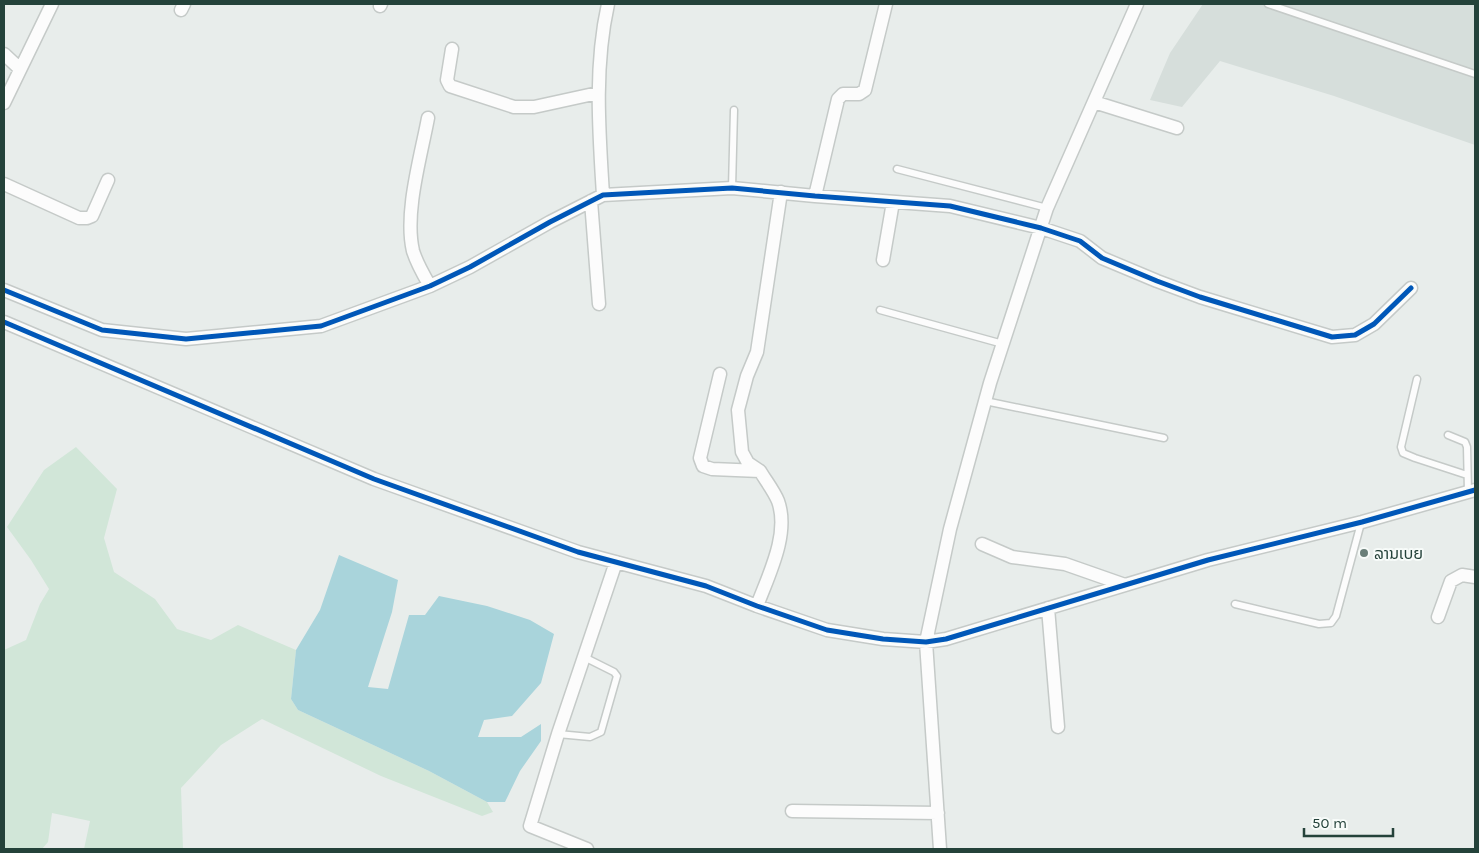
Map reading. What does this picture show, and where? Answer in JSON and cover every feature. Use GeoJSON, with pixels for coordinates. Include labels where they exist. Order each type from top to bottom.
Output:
{"type":"FeatureCollection","features":[{"type":"Feature","properties":{"kind":"street"},"geometry":{"type":"LineString","coordinates":[[4,104],[52,4]]}},
{"type":"Feature","properties":{"kind":"street"},"geometry":{"type":"LineString","coordinates":[[603,195],[598,94],[602,32],[608,4]]}},
{"type":"Feature","properties":{"kind":"street"},"geometry":{"type":"LineString","coordinates":[[815,196],[838,99],[843,94],[859,94],[865,90],[886,4]]}},
{"type":"Feature","properties":{"kind":"street"},"geometry":{"type":"LineString","coordinates":[[940,849],[926,642],[950,529],[985,401],[1047,208],[1137,4]]}},
{"type":"Feature","properties":{"kind":"street"},"geometry":{"type":"LineString","coordinates":[[452,49],[447,80],[450,86],[514,107],[534,106],[598,94]]}},
{"type":"Feature","properties":{"kind":"street"},"geometry":{"type":"LineString","coordinates":[[4,54],[20,69]]}},
{"type":"Feature","properties":{"kind":"street"},"geometry":{"type":"LineString","coordinates":[[1094,102],[1177,128]]}},
{"type":"Feature","properties":{"kind":"street"},"geometry":{"type":"LineString","coordinates":[[428,118],[410,219],[413,250],[418,267],[430,286]]}},
{"type":"Feature","properties":{"kind":"street"},"geometry":{"type":"LineString","coordinates":[[4,184],[79,218],[87,218],[92,216],[108,180]]}},
{"type":"Feature","properties":{"kind":"street"},"geometry":{"type":"LineString","coordinates":[[4,290],[102,330],[186,339],[321,326],[430,286],[470,267],[603,195],[732,188],[950,206],[1041,228],[1080,241],[1102,258],[1200,297],[1332,337],[1355,335],[1374,324],[1411,288]]}},
{"type":"Feature","properties":{"kind":"street"},"geometry":{"type":"LineString","coordinates":[[758,606],[779,545],[782,525],[778,502],[760,471],[748,463],[742,452],[738,410],[756,352],[782,192]]}},
{"type":"Feature","properties":{"kind":"street"},"geometry":{"type":"LineString","coordinates":[[591,201],[599,304]]}},
{"type":"Feature","properties":{"kind":"street"},"geometry":{"type":"LineString","coordinates":[[883,260],[893,202]]}},
{"type":"Feature","properties":{"kind":"street"},"geometry":{"type":"LineString","coordinates":[[4,322],[374,479],[578,552],[706,586],[827,630],[883,639],[926,642],[946,640],[1208,560],[1362,522],[1472,491]]}},
{"type":"Feature","properties":{"kind":"street"},"geometry":{"type":"LineString","coordinates":[[720,374],[700,458],[703,466],[712,469],[760,471]]}},
{"type":"Feature","properties":{"kind":"street"},"geometry":{"type":"LineString","coordinates":[[982,544],[1012,557],[1065,564],[1125,585]]}},
{"type":"Feature","properties":{"kind":"street"},"geometry":{"type":"LineString","coordinates":[[587,849],[530,826],[558,734],[616,562]]}},
{"type":"Feature","properties":{"kind":"street"},"geometry":{"type":"LineString","coordinates":[[1438,616],[1451,582],[1462,575],[1475,577]]}},
{"type":"Feature","properties":{"kind":"street"},"geometry":{"type":"LineString","coordinates":[[1048,608],[1058,727]]}},
{"type":"Feature","properties":{"kind":"street"},"geometry":{"type":"LineString","coordinates":[[792,811],[938,813]]}},
{"type":"Feature","properties":{"kind":"lane"},"geometry":{"type":"LineString","coordinates":[[1268,4],[1475,74]]}},
{"type":"Feature","properties":{"kind":"lane"},"geometry":{"type":"LineString","coordinates":[[732,188],[734,110]]}},
{"type":"Feature","properties":{"kind":"lane"},"geometry":{"type":"LineString","coordinates":[[897,169],[1047,208]]}},
{"type":"Feature","properties":{"kind":"lane"},"geometry":{"type":"LineString","coordinates":[[880,310],[1003,344]]}},
{"type":"Feature","properties":{"kind":"lane"},"geometry":{"type":"LineString","coordinates":[[1417,379],[1401,446],[1403,453],[1467,475]]}},
{"type":"Feature","properties":{"kind":"lane"},"geometry":{"type":"LineString","coordinates":[[985,401],[1164,438]]}},
{"type":"Feature","properties":{"kind":"lane"},"geometry":{"type":"LineString","coordinates":[[1448,435],[1465,442],[1467,447],[1467,475],[1472,491]]}},
{"type":"Feature","properties":{"kind":"lane"},"geometry":{"type":"LineString","coordinates":[[1235,604],[1319,624],[1332,623],[1336,616],[1362,522]]}},
{"type":"Feature","properties":{"kind":"lane"},"geometry":{"type":"LineString","coordinates":[[558,734],[590,737],[601,732],[617,676],[614,672],[584,657]]}},
{"type":"Feature","properties":{"kind":"shaded area"},"geometry":{"type":"Polygon","coordinates":[[[1203,4],[1475,4],[1475,145],[1334,96],[1220,61],[1182,107],[1150,100],[1170,53],[1203,4]]]}},
{"type":"Feature","properties":{"kind":"green space"},"geometry":{"type":"Polygon","coordinates":[[[76,447],[117,489],[104,538],[114,572],[155,599],[177,629],[211,640],[238,625],[296,650],[291,699],[298,710],[429,771],[487,802],[493,812],[482,816],[381,776],[262,719],[221,745],[181,788],[183,849],[84,849],[90,821],[52,813],[48,842],[42,849],[4,849],[4,650],[26,640],[40,604],[49,589],[7,527],[44,470],[76,447]]]}},
{"type":"Feature","properties":{"kind":"water"},"geometry":{"type":"Polygon","coordinates":[[[339,555],[398,580],[392,612],[368,687],[388,689],[409,615],[425,615],[439,596],[487,606],[530,620],[554,634],[541,683],[512,716],[484,720],[478,737],[521,737],[541,724],[541,741],[520,771],[505,802],[487,802],[429,771],[298,710],[291,699],[296,650],[320,610],[339,555]]]}},
{"type":"Feature","properties":{"kind":"cycle path"},"geometry":{"type":"LineString","coordinates":[[4,290],[102,330],[186,339],[321,326],[430,286],[470,267],[603,195],[732,188],[950,206],[1041,228],[1080,241],[1102,258],[1157,281],[1200,297],[1332,337],[1355,335],[1374,324],[1411,288]]}},
{"type":"Feature","properties":{"kind":"cycle path"},"geometry":{"type":"LineString","coordinates":[[4,322],[374,479],[578,552],[706,586],[827,630],[883,639],[926,642],[946,639],[1208,560],[1362,522],[1475,490]]}},
{"type":"Feature","properties":{"kind":"place","name":"ລານເບຍ"},"geometry":{"type":"Point","coordinates":[1364,553]}}]}
